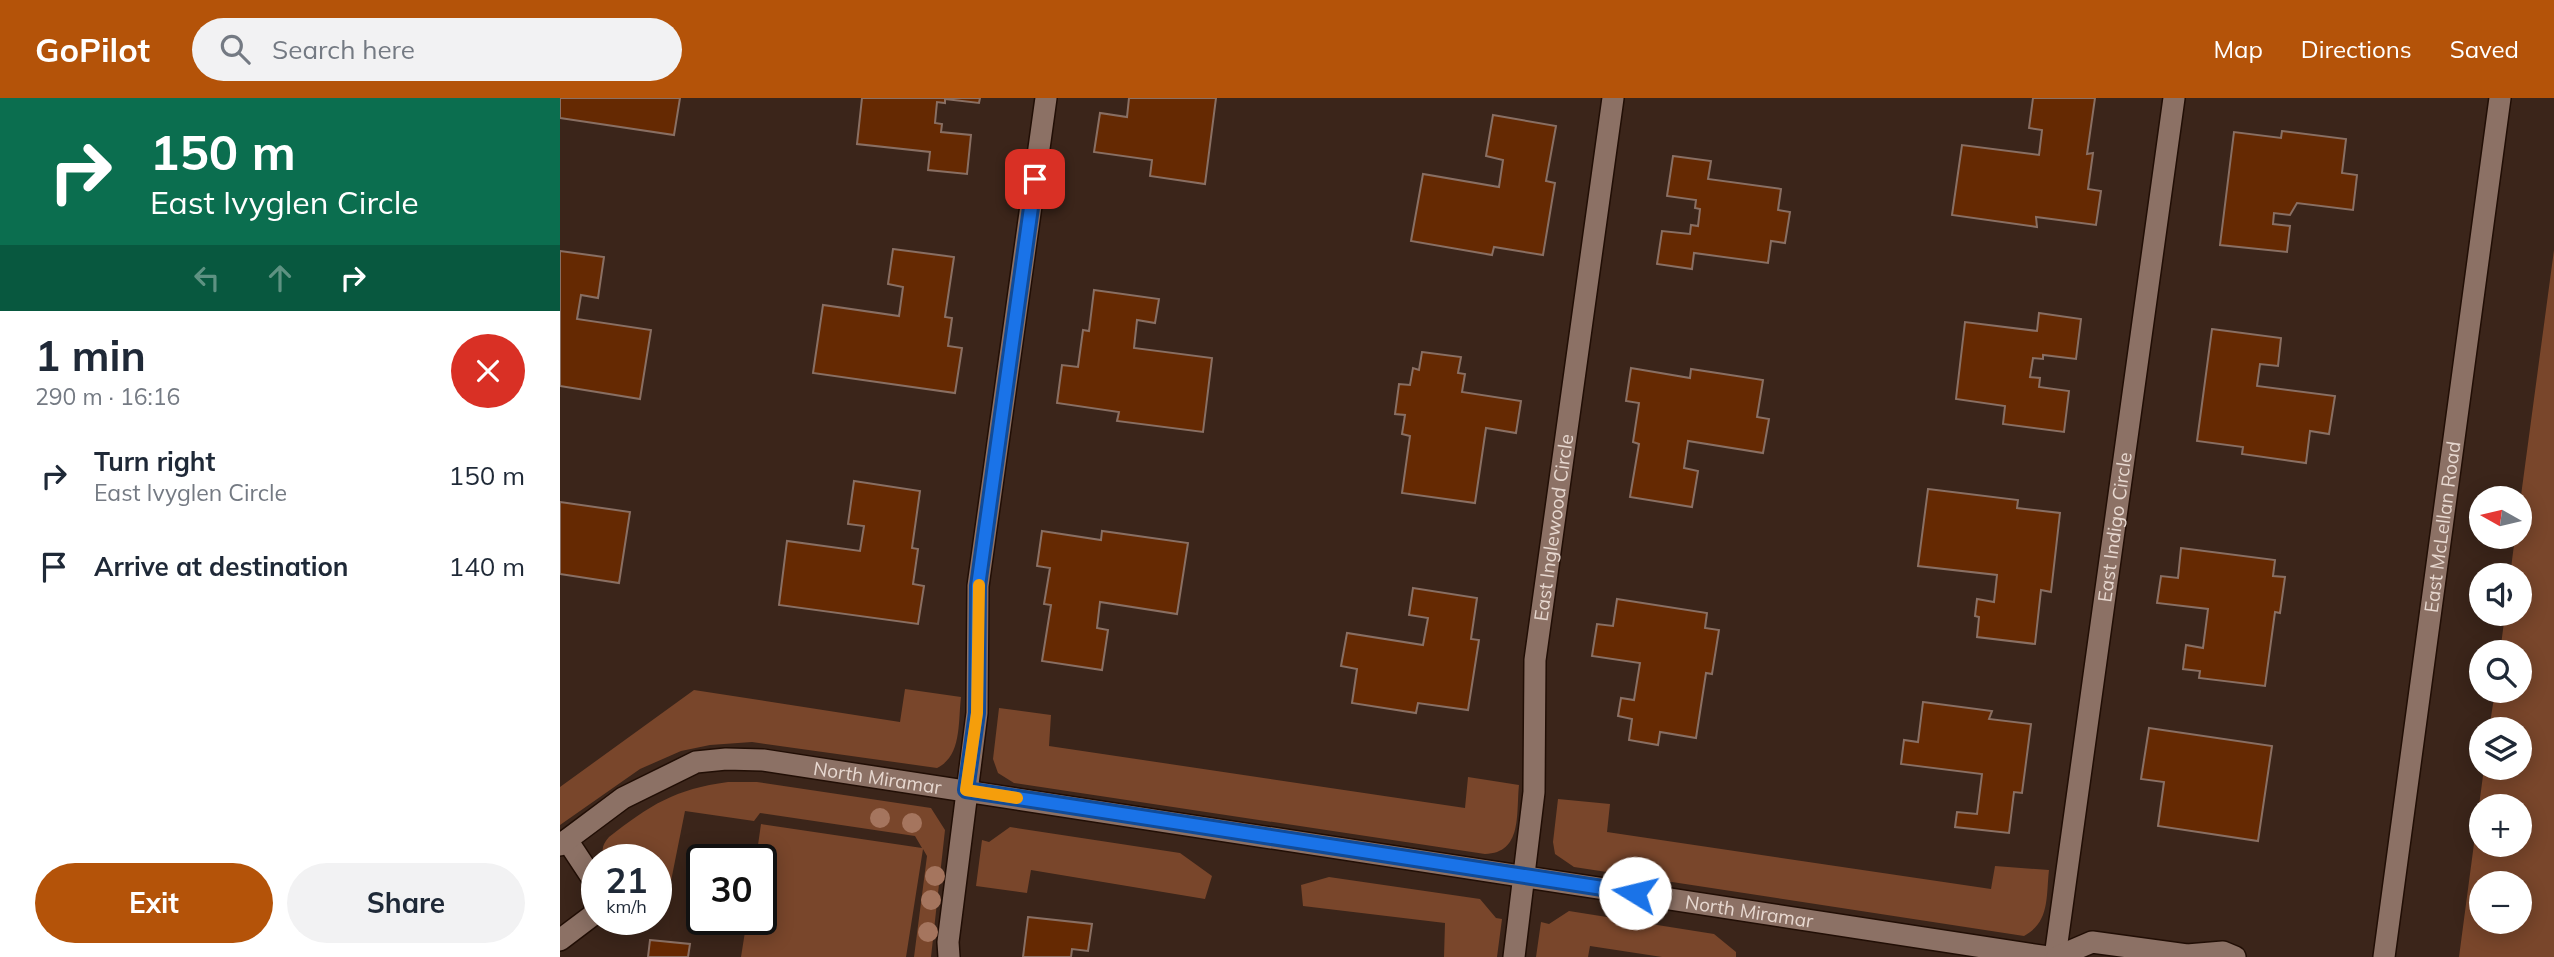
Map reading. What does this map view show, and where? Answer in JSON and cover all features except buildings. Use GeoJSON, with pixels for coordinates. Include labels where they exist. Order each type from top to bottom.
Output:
{"type":"FeatureCollection","features":[{"type":"Feature","properties":{"kind":"street"},"geometry":{"type":"LineString","coordinates":[[949,957],[948,942],[977,713],[978,586],[1046,98]]}},
{"type":"Feature","properties":{"kind":"street","name":"East Inglewood Circle"},"geometry":{"type":"LineString","coordinates":[[1514,957],[1534,792],[1535,660],[1613,98]]}},
{"type":"Feature","properties":{"kind":"street","name":"East Indigo Circle"},"geometry":{"type":"LineString","coordinates":[[2056,957],[2174,98]]}},
{"type":"Feature","properties":{"kind":"street","name":"East McLellan Road"},"geometry":{"type":"LineString","coordinates":[[2384,957],[2500,98]]}},
{"type":"Feature","properties":{"kind":"street","name":"North Miramar"},"geometry":{"type":"LineString","coordinates":[[563,842],[623,798],[696,762],[726,759],[763,760],[2048,957]]}},
{"type":"Feature","properties":{"kind":"street"},"geometry":{"type":"LineString","coordinates":[[563,842],[581,867]]}},
{"type":"Feature","properties":{"kind":"street"},"geometry":{"type":"LineString","coordinates":[[560,940],[581,924]]}},
{"type":"Feature","properties":{"kind":"street"},"geometry":{"type":"LineString","coordinates":[[2056,957],[2092,942],[2187,956],[2223,952],[2235,957]]}},
{"type":"Feature","properties":{"kind":"shaded area"},"geometry":{"type":"Polygon","coordinates":[[[2554,250],[2554,957],[2459,957],[2469,881],[2469,934],[2532,934],[2532,871],[2470,871],[2472,857],[2532,857],[2532,794],[2481,794],[2482,780],[2532,780],[2532,717],[2491,717],[2493,703],[2532,703],[2532,640],[2502,640],[2503,626],[2532,626],[2532,563],[2512,563],[2513,550],[2532,550],[2532,486],[2522,486],[2554,250]]]}},
{"type":"Feature","properties":{"kind":"shaded area"},"geometry":{"type":"Polygon","coordinates":[[[905,689],[961,697],[955,747],[945,763],[937,768],[752,742],[710,745],[681,751],[640,769],[560,825],[560,787],[694,690],[900,722],[905,689]]]}},
{"type":"Feature","properties":{"kind":"shaded area"},"geometry":{"type":"Polygon","coordinates":[[[999,708],[1051,715],[1049,746],[1465,808],[1468,777],[1519,785],[1515,830],[1506,847],[1485,854],[1014,783],[998,773],[993,759],[999,708]]]}},
{"type":"Feature","properties":{"kind":"shaded area"},"geometry":{"type":"Polygon","coordinates":[[[757,782],[931,808],[945,830],[931,957],[914,957],[927,856],[923,849],[906,957],[741,957],[744,935],[777,935],[777,844],[758,844],[761,824],[922,848],[915,836],[760,813],[754,821],[685,811],[672,876],[672,844],[605,844],[609,837],[651,807],[678,794],[709,785],[757,782]]]}},
{"type":"Feature","properties":{"kind":"shaded area"},"geometry":{"type":"Polygon","coordinates":[[[1558,799],[1610,804],[1607,832],[1991,889],[1995,866],[2049,870],[2047,899],[2043,916],[2024,936],[1574,867],[1555,854],[1553,842],[1558,799]]]}},
{"type":"Feature","properties":{"kind":"shaded area"},"geometry":{"type":"Polygon","coordinates":[[[1010,827],[1180,853],[1212,876],[1205,899],[1031,870],[1027,893],[976,886],[982,840],[989,842],[1010,827]]]}},
{"type":"Feature","properties":{"kind":"shaded area"},"geometry":{"type":"Polygon","coordinates":[[[1329,877],[1480,899],[1496,918],[1502,919],[1497,957],[1444,957],[1445,923],[1303,906],[1301,885],[1329,877]]]}},
{"type":"Feature","properties":{"kind":"shaded area"},"geometry":{"type":"Polygon","coordinates":[[[1569,911],[1714,934],[1736,952],[1736,957],[1662,957],[1590,946],[1588,957],[1536,957],[1541,922],[1549,924],[1569,911]]]}},
{"type":"Feature","properties":{"kind":"slow traffic"},"geometry":{"type":"LineString","coordinates":[[979,585],[977,713],[966,790],[1017,798]]}},
{"type":"Feature","properties":{"kind":"route"},"geometry":{"type":"LineString","coordinates":[[1035,179],[978,586],[977,713],[966,790],[1635,893]]}}]}
